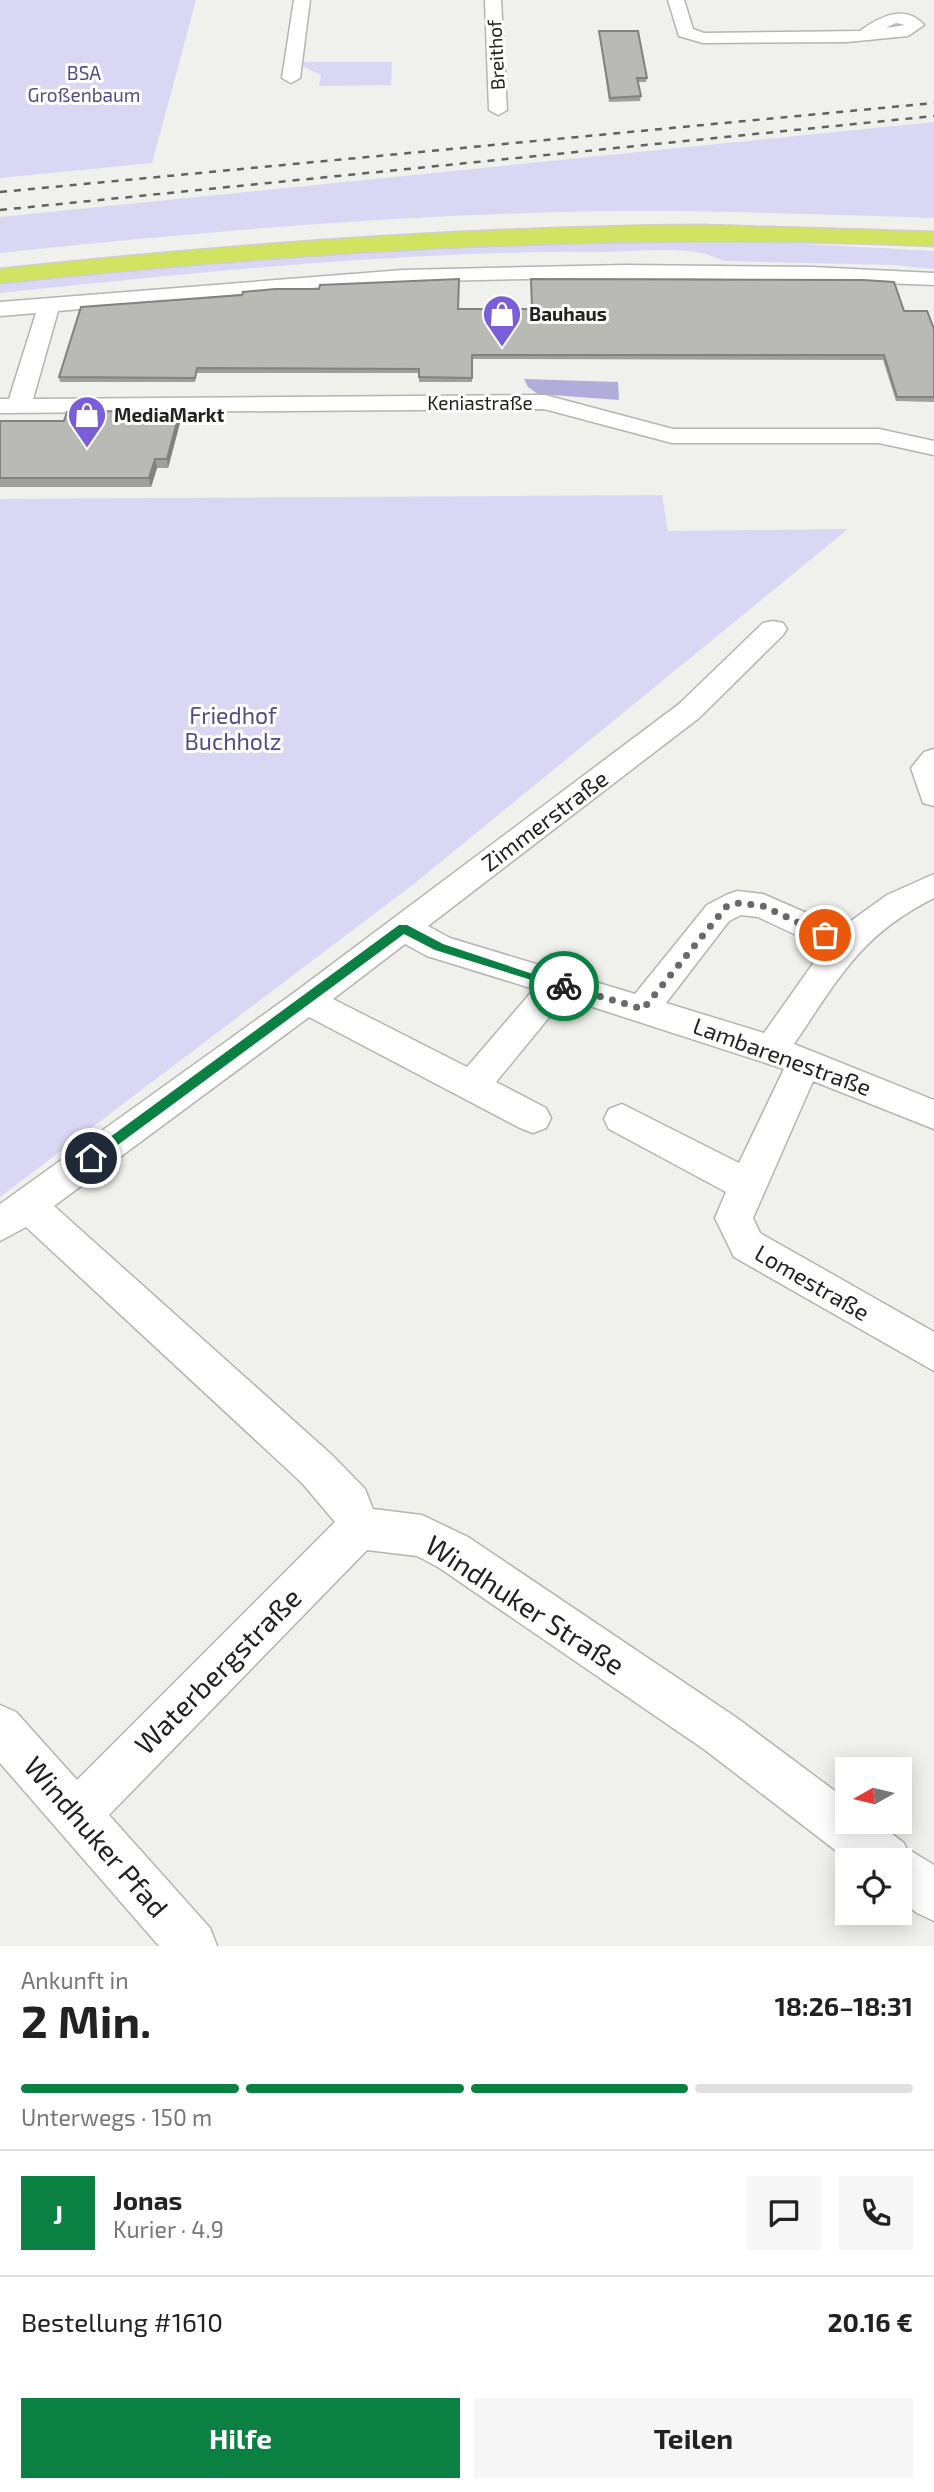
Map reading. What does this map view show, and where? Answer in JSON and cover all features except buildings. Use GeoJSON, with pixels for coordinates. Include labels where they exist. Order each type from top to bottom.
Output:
{"type":"FeatureCollection","features":[{"type":"Feature","properties":{"kind":"highway"},"geometry":{"type":"LineString","coordinates":[[0,261],[291,232],[429,225],[670,219],[934,225]]}},
{"type":"Feature","properties":{"kind":"highway"},"geometry":{"type":"LineString","coordinates":[[0,276],[296,246],[433,238],[673,233],[934,239]]}},
{"type":"Feature","properties":{"kind":"highway"},"geometry":{"type":"LineString","coordinates":[[850,235],[934,244]]}},
{"type":"Feature","properties":{"kind":"street"},"geometry":{"type":"LineString","coordinates":[[291,78],[302,0]]}},
{"type":"Feature","properties":{"kind":"street","name":"Breithof"},"geometry":{"type":"LineString","coordinates":[[493,0],[498,110]]}},
{"type":"Feature","properties":{"kind":"street"},"geometry":{"type":"LineString","coordinates":[[676,0],[682,28],[694,36],[864,35]]}},
{"type":"Feature","properties":{"kind":"street"},"geometry":{"type":"LineString","coordinates":[[0,309],[403,276],[624,271],[826,273],[934,279]]}},
{"type":"Feature","properties":{"kind":"street","name":"Keniastraße"},"geometry":{"type":"LineString","coordinates":[[50,305],[10,406],[545,402],[672,436],[879,436],[934,448]]}},
{"type":"Feature","properties":{"kind":"street","name":"Zimmerstraße"},"geometry":{"type":"LineString","coordinates":[[13,1215],[307,1001],[689,711],[774,629]]}},
{"type":"Feature","properties":{"kind":"street"},"geometry":{"type":"LineString","coordinates":[[934,758],[926,768],[934,796]]}},
{"type":"Feature","properties":{"kind":"street","name":"Lomestraße"},"geometry":{"type":"LineString","coordinates":[[934,885],[877,916],[845,944],[789,1055],[734,1218],[747,1245],[934,1353]]}},
{"type":"Feature","properties":{"kind":"street"},"geometry":{"type":"LineString","coordinates":[[643,1009],[718,914],[737,903],[763,906],[845,944]]}},
{"type":"Feature","properties":{"kind":"street","name":"Lambarenestraße"},"geometry":{"type":"LineString","coordinates":[[403,928],[439,947],[789,1055],[929,1105]]}},
{"type":"Feature","properties":{"kind":"street"},"geometry":{"type":"LineString","coordinates":[[472,1086],[558,984]]}},
{"type":"Feature","properties":{"kind":"street"},"geometry":{"type":"LineString","coordinates":[[307,1001],[533,1118]]}},
{"type":"Feature","properties":{"kind":"street"},"geometry":{"type":"LineString","coordinates":[[622,1119],[747,1185]]}},
{"type":"Feature","properties":{"kind":"street"},"geometry":{"type":"LineString","coordinates":[[13,1215],[317,1469],[350,1504],[359,1528]]}},
{"type":"Feature","properties":{"kind":"street","name":"Waterbergstraße"},"geometry":{"type":"LineString","coordinates":[[76,1814],[359,1528]]}},
{"type":"Feature","properties":{"kind":"street","name":"Windhuker Straße"},"geometry":{"type":"LineString","coordinates":[[359,1528],[422,1536],[453,1552],[721,1734],[871,1848]]}},
{"type":"Feature","properties":{"kind":"street","name":"Windhuker Pfad"},"geometry":{"type":"LineString","coordinates":[[0,1728],[192,1946]]}},
{"type":"Feature","properties":{"kind":"street"},"geometry":{"type":"LineString","coordinates":[[912,1879],[934,1896]]}},
{"type":"Feature","properties":{"kind":"green space","name":"BSA Großenbaum"},"geometry":{"type":"Polygon","coordinates":[[[0,0],[196,0],[152,163],[0,178],[0,0]]]}},
{"type":"Feature","properties":{"kind":"green space"},"geometry":{"type":"Polygon","coordinates":[[[303,62],[392,62],[391,85],[319,86],[321,75],[302,66],[303,62]]]}},
{"type":"Feature","properties":{"kind":"green space"},"geometry":{"type":"Polygon","coordinates":[[[934,122],[934,218],[653,211],[489,214],[279,227],[0,253],[0,217],[934,122]]]}},
{"type":"Feature","properties":{"kind":"green space"},"geometry":{"type":"Polygon","coordinates":[[[568,242],[788,243],[934,251],[934,269],[893,265],[723,261],[697,252],[667,250],[532,252],[304,264],[0,293],[0,283],[297,254],[568,242]]]}},
{"type":"Feature","properties":{"kind":"green space","name":"Friedhof Buchholz"},"geometry":{"type":"Polygon","coordinates":[[[662,495],[668,531],[848,529],[415,883],[0,1197],[0,499],[662,495]]]}},
{"type":"Feature","properties":{"kind":"shaded area"},"geometry":{"type":"Polygon","coordinates":[[[524,379],[618,382],[619,400],[538,394],[528,387],[524,379]]]}},
{"type":"Feature","properties":{"kind":"railway"},"geometry":{"type":"LineString","coordinates":[[0,192],[934,103]]}},
{"type":"Feature","properties":{"kind":"railway"},"geometry":{"type":"LineString","coordinates":[[0,210],[934,116]]}},
{"type":"Feature","properties":{"kind":"way so far"},"geometry":{"type":"LineString","coordinates":[[564,986],[643,1009],[718,914],[737,903],[763,906],[825,935]]}},
{"type":"Feature","properties":{"kind":"place","name":"Bauhaus"},"geometry":{"type":"Point","coordinates":[502,348]}},
{"type":"Feature","properties":{"kind":"place","name":"MediaMarkt"},"geometry":{"type":"Point","coordinates":[87,449]}},
{"type":"Feature","properties":{"kind":"route"},"geometry":{"type":"LineString","coordinates":[[91,1158],[403,928],[439,947],[564,986]]}}]}
